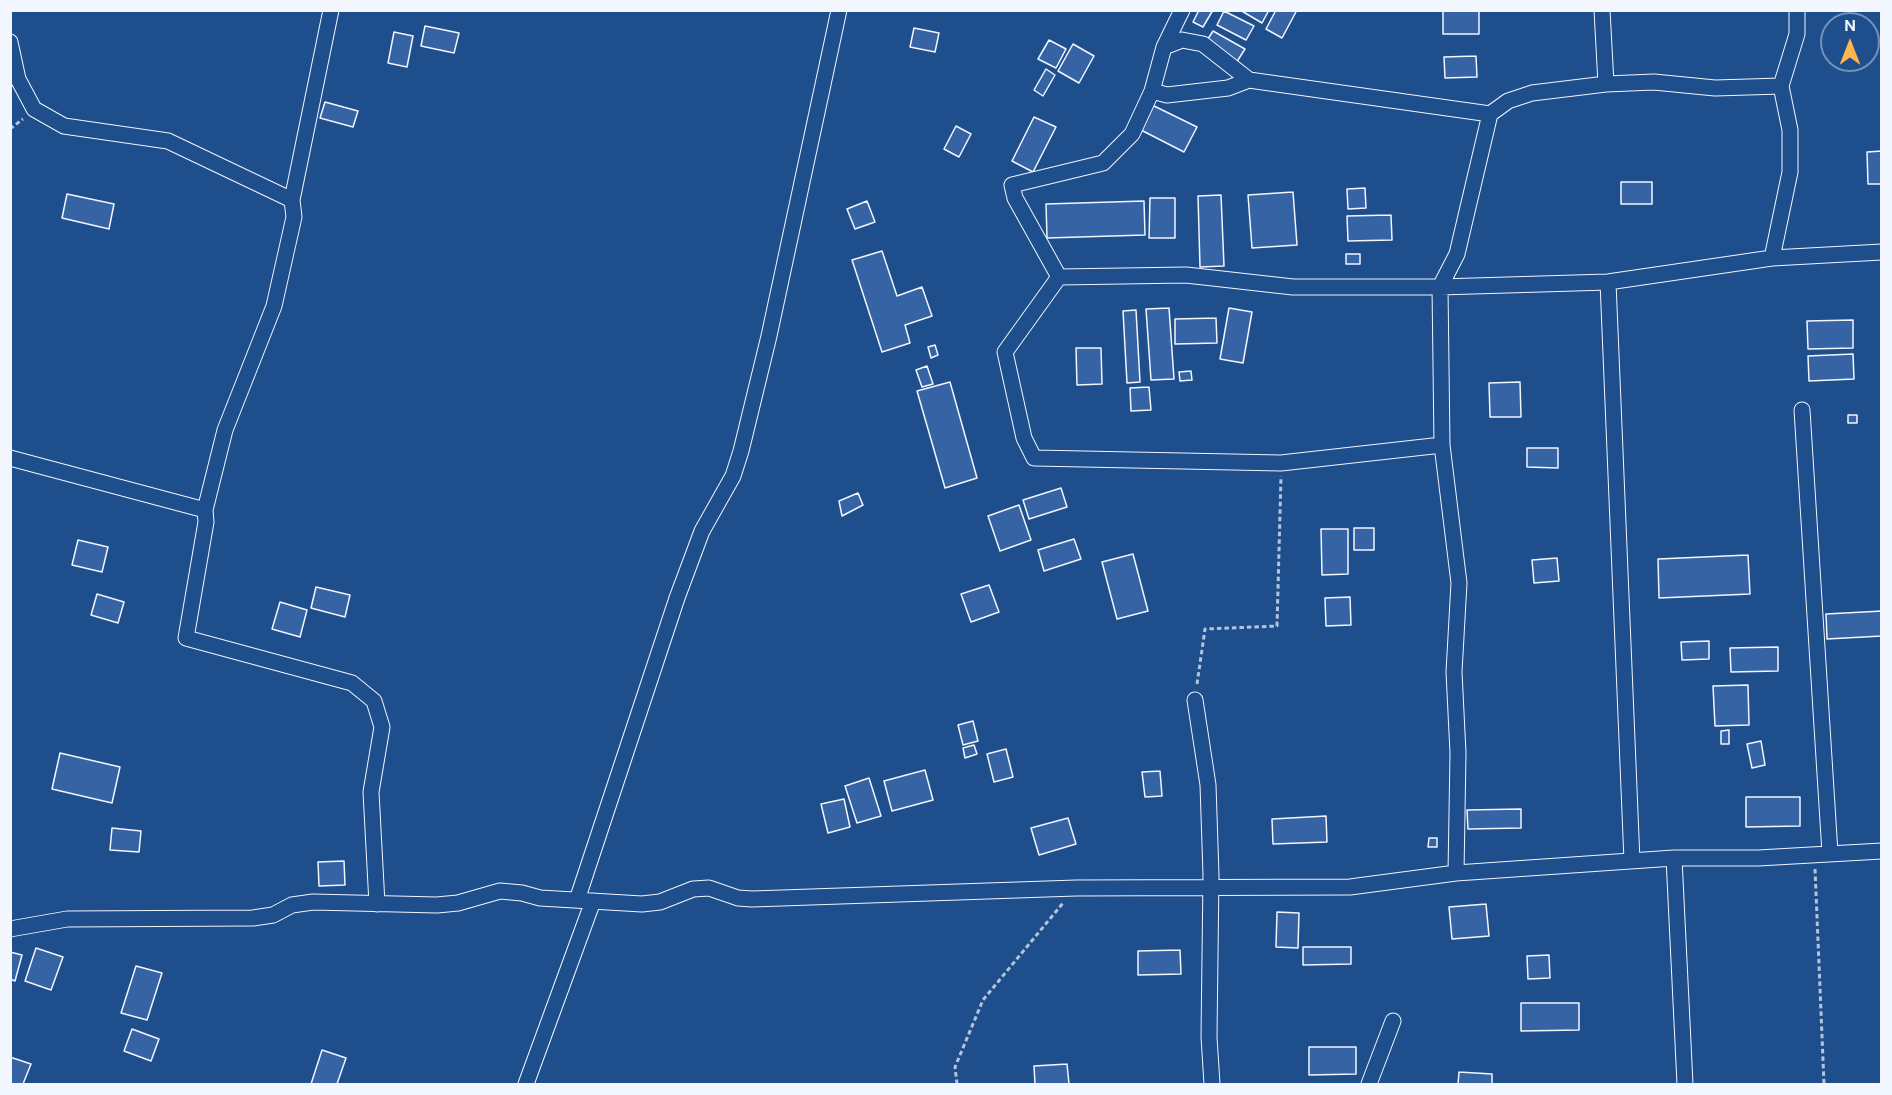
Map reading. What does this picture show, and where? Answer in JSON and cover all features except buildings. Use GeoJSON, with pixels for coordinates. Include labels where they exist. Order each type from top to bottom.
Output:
{"type":"FeatureCollection","features":[{"type":"Feature","properties":{"kind":"street"},"geometry":{"type":"LineString","coordinates":[[331,10],[292,200],[294,217],[274,306],[225,430],[205,510],[206,522],[186,638],[352,683],[374,701],[381,727],[371,792],[377,904]]}},
{"type":"Feature","properties":{"kind":"street"},"geometry":{"type":"LineString","coordinates":[[577,900],[681,587],[702,531],[733,476],[741,451],[769,336],[839,10]]}},
{"type":"Feature","properties":{"kind":"street"},"geometry":{"type":"LineString","coordinates":[[1059,277],[1015,198],[1012,185],[1102,163],[1132,134],[1152,91],[1164,47],[1182,10]]}},
{"type":"Feature","properties":{"kind":"street"},"geometry":{"type":"LineString","coordinates":[[1602,10],[1606,84]]}},
{"type":"Feature","properties":{"kind":"street"},"geometry":{"type":"LineString","coordinates":[[1772,258],[1790,172],[1790,130],[1781,86],[1797,34],[1797,10]]}},
{"type":"Feature","properties":{"kind":"street"},"geometry":{"type":"LineString","coordinates":[[1164,47],[1182,40],[1203,44],[1249,80]]}},
{"type":"Feature","properties":{"kind":"street"},"geometry":{"type":"LineString","coordinates":[[10,42],[18,79],[34,110],[64,126],[168,141],[292,200]]}},
{"type":"Feature","properties":{"kind":"street"},"geometry":{"type":"LineString","coordinates":[[1152,91],[1167,95],[1228,88],[1249,80],[1491,114]]}},
{"type":"Feature","properties":{"kind":"street"},"geometry":{"type":"LineString","coordinates":[[1456,873],[1458,753],[1454,672],[1459,583],[1442,445],[1440,287],[1457,254],[1491,114],[1509,101],[1532,93],[1606,84],[1653,82],[1715,88],[1781,86]]}},
{"type":"Feature","properties":{"kind":"street"},"geometry":{"type":"LineString","coordinates":[[1059,277],[1186,275],[1293,287],[1440,287],[1608,282],[1772,258],[1881,252]]}},
{"type":"Feature","properties":{"kind":"street"},"geometry":{"type":"LineString","coordinates":[[1059,277],[1005,352],[1023,438],[1034,458],[1281,463],[1442,445]]}},
{"type":"Feature","properties":{"kind":"street"},"geometry":{"type":"LineString","coordinates":[[1608,282],[1632,861]]}},
{"type":"Feature","properties":{"kind":"street"},"geometry":{"type":"LineString","coordinates":[[1802,410],[1822,854]]}},
{"type":"Feature","properties":{"kind":"street"},"geometry":{"type":"LineString","coordinates":[[10,458],[205,510]]}},
{"type":"Feature","properties":{"kind":"street"},"geometry":{"type":"LineString","coordinates":[[1195,699],[1208,785],[1211,875],[1209,887],[1209,1036],[1212,1084]]}},
{"type":"Feature","properties":{"kind":"street"},"geometry":{"type":"LineString","coordinates":[[10,929],[68,919],[253,918],[273,915],[292,905],[313,902],[437,905],[458,903],[500,891],[522,893],[540,898],[642,904],[660,902],[693,889],[710,888],[738,898],[752,899],[1076,888],[1350,887],[1456,873],[1674,858],[1758,858],[1881,851]]}},
{"type":"Feature","properties":{"kind":"street"},"geometry":{"type":"LineString","coordinates":[[1674,858],[1685,1084]]}},
{"type":"Feature","properties":{"kind":"street"},"geometry":{"type":"LineString","coordinates":[[526,1084],[593,901]]}},
{"type":"Feature","properties":{"kind":"street"},"geometry":{"type":"LineString","coordinates":[[1369,1084],[1393,1021]]}},
{"type":"Feature","properties":{"kind":"path"},"geometry":{"type":"LineString","coordinates":[[1195,699],[1204,629],[1277,626],[1281,463]]}},
{"type":"Feature","properties":{"kind":"path"},"geometry":{"type":"LineString","coordinates":[[1822,854],[1824,1084]]}},
{"type":"Feature","properties":{"kind":"path"},"geometry":{"type":"LineString","coordinates":[[957,1084],[955,1067],[983,1000],[1076,888]]}}]}
